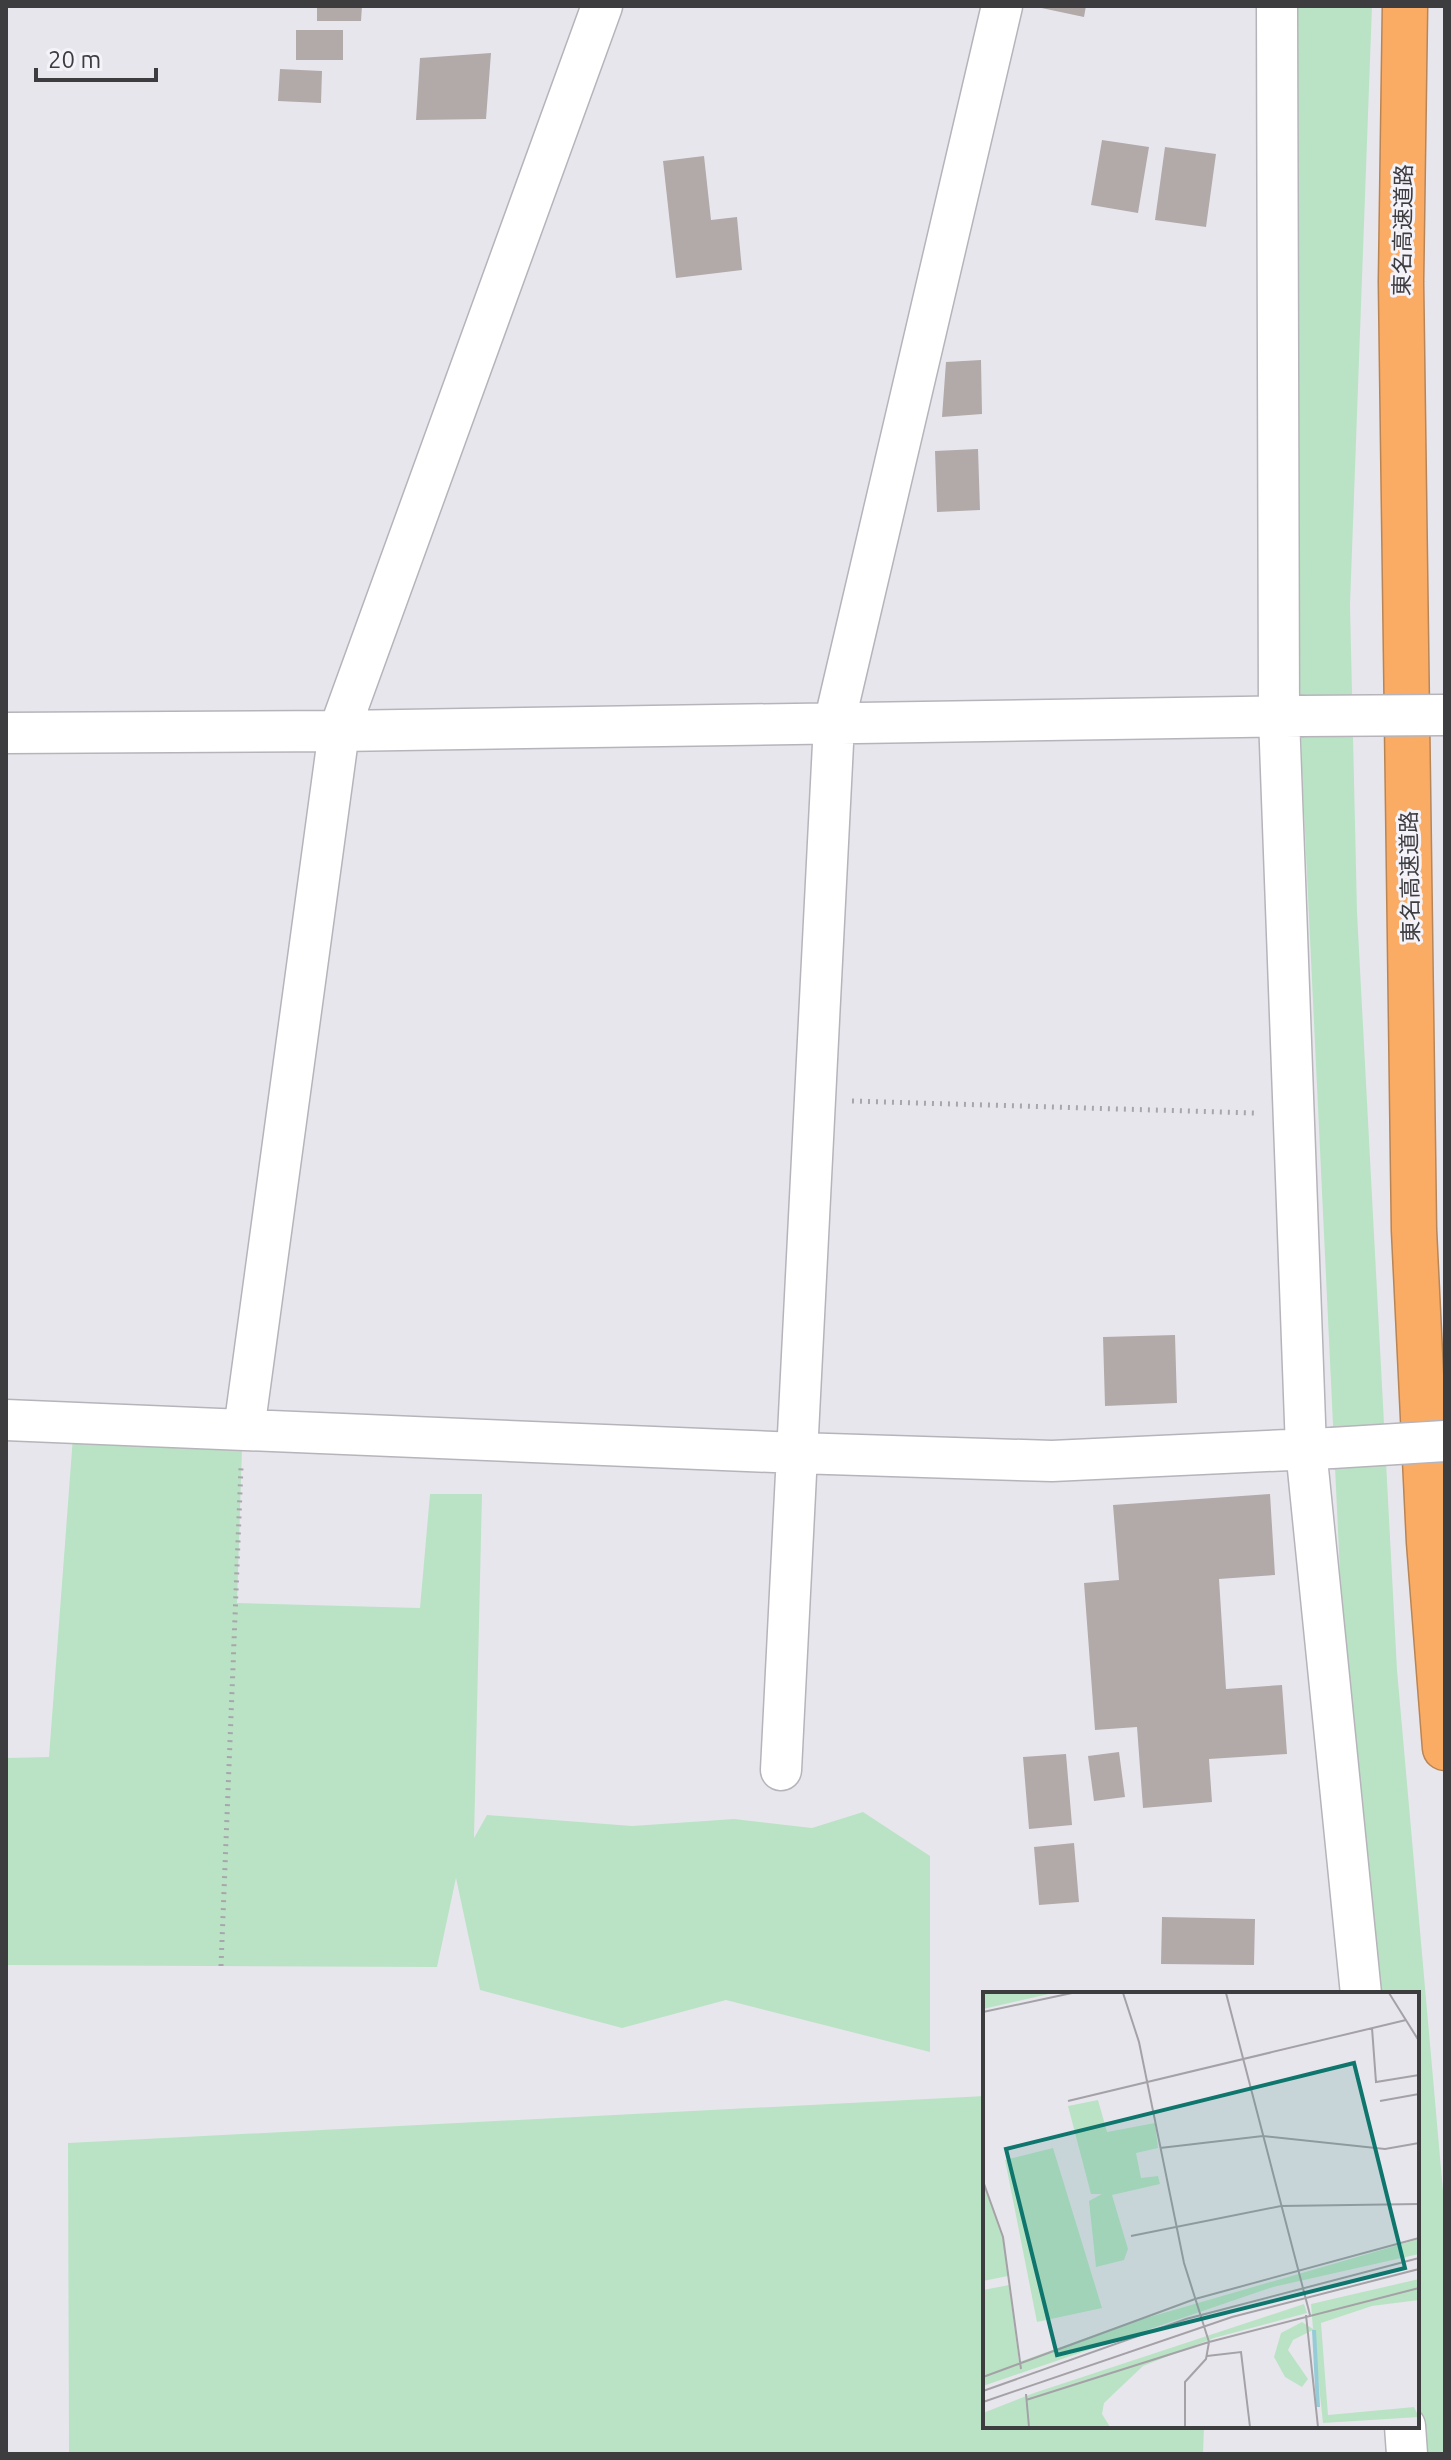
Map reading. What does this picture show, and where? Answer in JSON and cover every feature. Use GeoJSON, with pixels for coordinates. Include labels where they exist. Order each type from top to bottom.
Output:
{"type":"FeatureCollection","features":[{"type":"Feature","properties":{"kind":"highway","name":"東名高速道路"},"geometry":{"type":"LineString","coordinates":[[1405,6],[1401,282],[1414,1230],[1429,1542],[1445,1748]]}},
{"type":"Feature","properties":{"kind":"street"},"geometry":{"type":"LineString","coordinates":[[244,1430],[339,731],[602,6]]}},
{"type":"Feature","properties":{"kind":"street"},"geometry":{"type":"LineString","coordinates":[[781,1770],[834,724],[1002,6]]}},
{"type":"Feature","properties":{"kind":"street"},"geometry":{"type":"LineString","coordinates":[[1277,6],[1290,717],[1293,1114],[1361,1992]]}},
{"type":"Feature","properties":{"kind":"street"},"geometry":{"type":"LineString","coordinates":[[6,733],[1445,715]]}},
{"type":"Feature","properties":{"kind":"street"},"geometry":{"type":"LineString","coordinates":[[6,1420],[1052,1461],[1445,1441]]}},
{"type":"Feature","properties":{"kind":"street"},"geometry":{"type":"LineString","coordinates":[[1405,2428],[1407,2454]]}},
{"type":"Feature","properties":{"kind":"path"},"geometry":{"type":"LineString","coordinates":[[815,1100],[1293,1114]]}},
{"type":"Feature","properties":{"kind":"path"},"geometry":{"type":"LineString","coordinates":[[221,1966],[244,1430]]}},
{"type":"Feature","properties":{"kind":"green space"},"geometry":{"type":"Polygon","coordinates":[[[1284,6],[1372,6],[1350,605],[1357,912],[1397,1670],[1445,2214],[1445,2454],[1408,2454],[1416,2428],[1419,2428],[1419,1992],[1361,1992],[1359,1975],[1302,769],[1284,6]]]}},
{"type":"Feature","properties":{"kind":"green space"},"geometry":{"type":"Polygon","coordinates":[[[74,1423],[242,1449],[237,1603],[420,1608],[430,1494],[482,1494],[474,1838],[487,1815],[632,1826],[734,1819],[812,1828],[863,1812],[930,1856],[930,2052],[726,2000],[622,2028],[480,1990],[456,1878],[437,1967],[6,1965],[6,1758],[49,1757],[74,1423]]]}},
{"type":"Feature","properties":{"kind":"green space"},"geometry":{"type":"Polygon","coordinates":[[[983,2096],[983,2428],[1204,2428],[1203,2454],[69,2454],[68,2143],[983,2096]]]}},
{"type":"Feature","properties":{"kind":"building"},"geometry":{"type":"Polygon","coordinates":[[[317,6],[362,6],[361,21],[317,21],[317,6]]]}},
{"type":"Feature","properties":{"kind":"building"},"geometry":{"type":"Polygon","coordinates":[[[1032,6],[1086,6],[1084,17],[1032,6]]]}},
{"type":"Feature","properties":{"kind":"building"},"geometry":{"type":"Polygon","coordinates":[[[296,30],[343,30],[343,60],[296,60],[296,30]]]}},
{"type":"Feature","properties":{"kind":"building"},"geometry":{"type":"Polygon","coordinates":[[[491,53],[486,119],[416,120],[420,58],[491,53]]]}},
{"type":"Feature","properties":{"kind":"building"},"geometry":{"type":"Polygon","coordinates":[[[280,69],[322,71],[321,103],[278,101],[280,69]]]}},
{"type":"Feature","properties":{"kind":"building"},"geometry":{"type":"Polygon","coordinates":[[[1102,140],[1149,147],[1138,213],[1091,205],[1102,140]]]}},
{"type":"Feature","properties":{"kind":"building"},"geometry":{"type":"Polygon","coordinates":[[[1165,147],[1216,154],[1206,227],[1155,220],[1165,147]]]}},
{"type":"Feature","properties":{"kind":"building"},"geometry":{"type":"Polygon","coordinates":[[[704,156],[711,220],[737,217],[742,270],[676,278],[663,161],[704,156]]]}},
{"type":"Feature","properties":{"kind":"building"},"geometry":{"type":"Polygon","coordinates":[[[981,360],[982,414],[942,417],[946,362],[981,360]]]}},
{"type":"Feature","properties":{"kind":"building"},"geometry":{"type":"Polygon","coordinates":[[[978,449],[980,510],[937,512],[935,451],[978,449]]]}},
{"type":"Feature","properties":{"kind":"building"},"geometry":{"type":"Polygon","coordinates":[[[1175,1335],[1177,1403],[1105,1406],[1103,1337],[1175,1335]]]}},
{"type":"Feature","properties":{"kind":"building"},"geometry":{"type":"Polygon","coordinates":[[[1270,1494],[1275,1575],[1219,1579],[1226,1689],[1282,1685],[1287,1754],[1209,1759],[1212,1802],[1143,1808],[1137,1727],[1095,1730],[1084,1583],[1119,1580],[1113,1505],[1270,1494]]]}},
{"type":"Feature","properties":{"kind":"building"},"geometry":{"type":"Polygon","coordinates":[[[1119,1752],[1125,1797],[1094,1801],[1088,1756],[1119,1752]]]}},
{"type":"Feature","properties":{"kind":"building"},"geometry":{"type":"Polygon","coordinates":[[[1066,1754],[1072,1825],[1029,1829],[1023,1757],[1066,1754]]]}},
{"type":"Feature","properties":{"kind":"building"},"geometry":{"type":"Polygon","coordinates":[[[1074,1843],[1079,1902],[1039,1905],[1034,1847],[1074,1843]]]}},
{"type":"Feature","properties":{"kind":"building"},"geometry":{"type":"Polygon","coordinates":[[[1162,1917],[1255,1919],[1254,1965],[1161,1964],[1162,1917]]]}}]}
